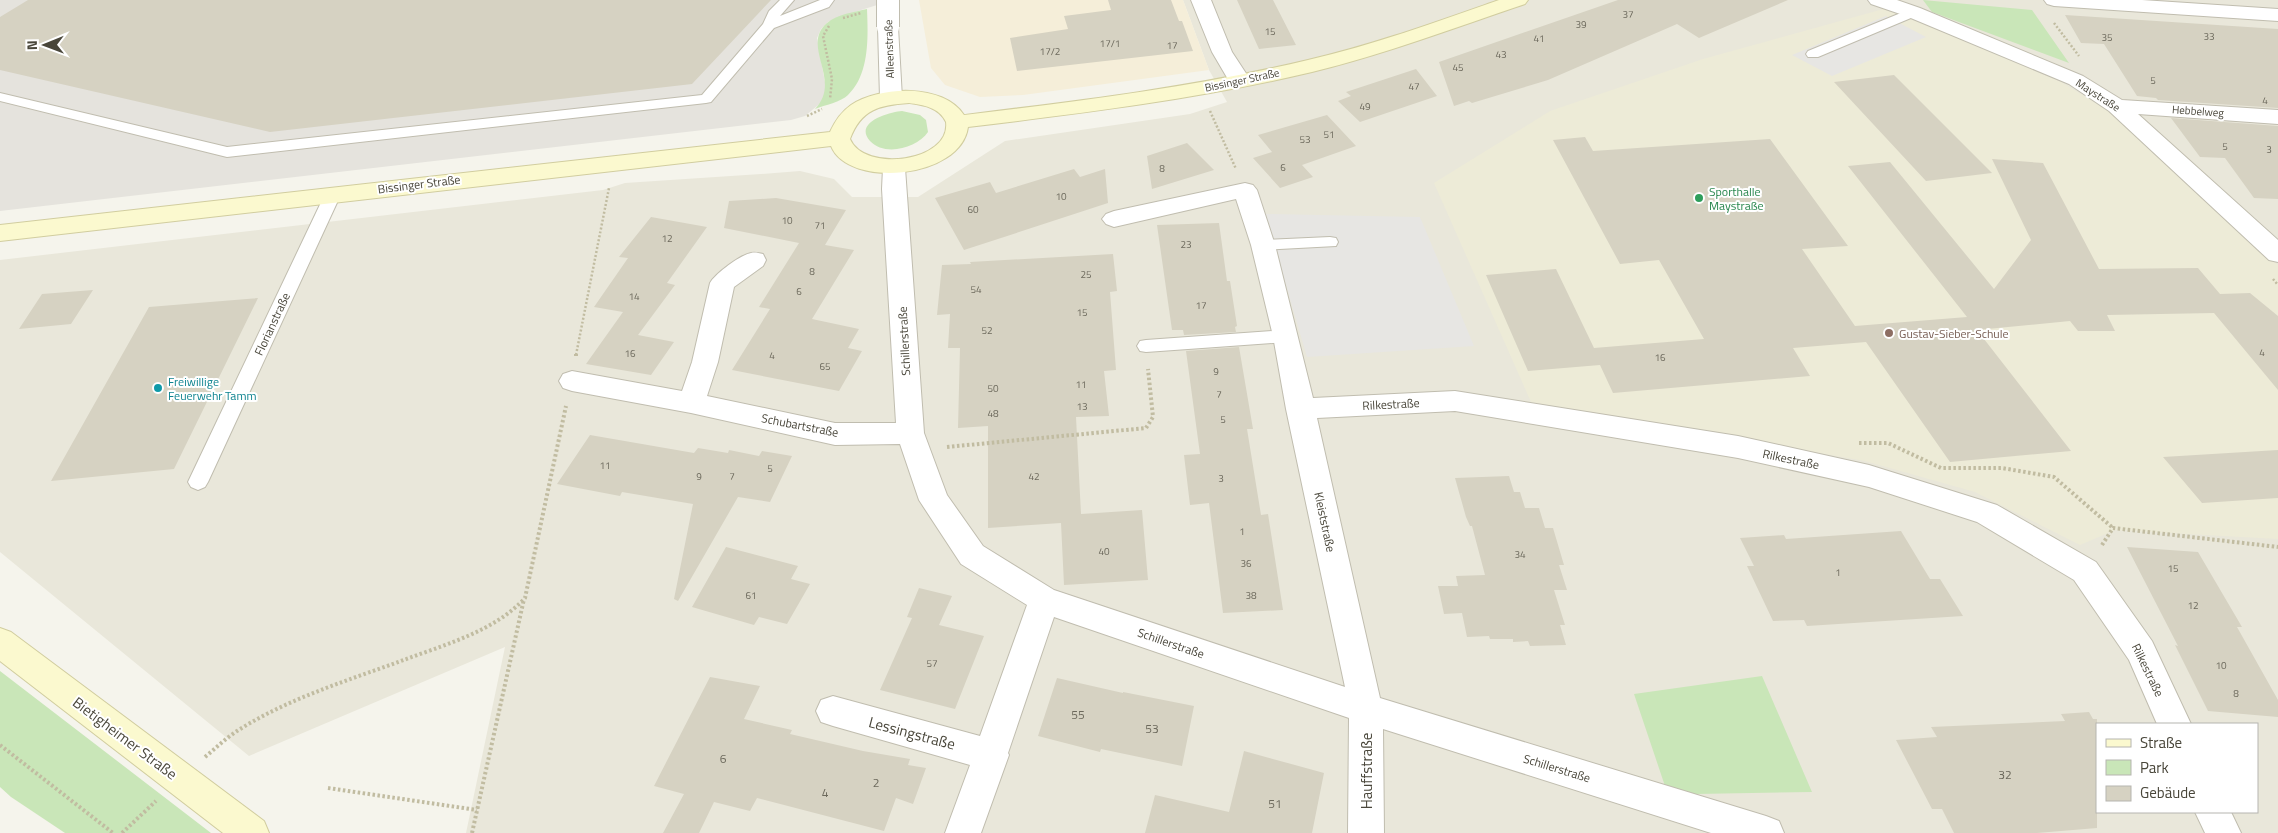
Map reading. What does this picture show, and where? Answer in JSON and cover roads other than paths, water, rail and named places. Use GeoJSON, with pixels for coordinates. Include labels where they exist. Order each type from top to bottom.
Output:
{"type":"FeatureCollection","features":[{"type":"Feature","properties":{"kind":"main road","name":"Bissinger Straße"},"geometry":{"type":"LineString","coordinates":[[957,122],[1082,108],[1240,81],[1359,53],[1518,0]]}},
{"type":"Feature","properties":{"kind":"main road"},"geometry":{"type":"LineString","coordinates":[[891,98],[926,99],[940,104],[951,112],[957,122],[957,135],[949,147],[935,157],[916,165],[894,168],[877,167],[862,163],[850,156],[842,148],[839,138],[841,128],[848,117],[859,108],[891,98]]}},
{"type":"Feature","properties":{"kind":"main road","name":"Bissinger Straße"},"geometry":{"type":"LineString","coordinates":[[0,233],[839,138]]}},
{"type":"Feature","properties":{"kind":"main road","name":"Bietigheimer Straße"},"geometry":{"type":"LineString","coordinates":[[0,642],[251,833]]}},
{"type":"Feature","properties":{"kind":"street","name":"Alleenstraße"},"geometry":{"type":"LineString","coordinates":[[888,0],[891,98]]}},
{"type":"Feature","properties":{"kind":"street"},"geometry":{"type":"LineString","coordinates":[[1201,0],[1222,52],[1240,81]]}},
{"type":"Feature","properties":{"kind":"street","name":"Maystraße"},"geometry":{"type":"LineString","coordinates":[[1878,0],[1913,12],[2076,80],[2117,106],[2278,254]]}},
{"type":"Feature","properties":{"kind":"street"},"geometry":{"type":"LineString","coordinates":[[2054,0],[2278,15]]}},
{"type":"Feature","properties":{"kind":"street","name":"Hebbelweg"},"geometry":{"type":"LineString","coordinates":[[2117,106],[2278,117]]}},
{"type":"Feature","properties":{"kind":"street","name":"Schillerstraße"},"geometry":{"type":"LineString","coordinates":[[894,168],[913,442],[934,500],[972,555],[1044,600],[1366,709],[1766,833]]}},
{"type":"Feature","properties":{"kind":"street","name":"Kleiststraße"},"geometry":{"type":"LineString","coordinates":[[1114,219],[1245,190],[1263,246],[1286,336],[1300,409],[1366,709]]}},
{"type":"Feature","properties":{"kind":"street"},"geometry":{"type":"LineString","coordinates":[[691,403],[705,362],[722,283],[754,260]]}},
{"type":"Feature","properties":{"kind":"street","name":"Schubartstraße"},"geometry":{"type":"LineString","coordinates":[[572,381],[691,403],[835,434],[913,442]]}},
{"type":"Feature","properties":{"kind":"street","name":"Rilkestraße"},"geometry":{"type":"LineString","coordinates":[[1300,409],[1455,401],[1738,447],[1869,476],[1987,513],[2085,571],[2141,651],[2174,723]]}},
{"type":"Feature","properties":{"kind":"street"},"geometry":{"type":"LineString","coordinates":[[963,833],[992,755],[1044,600]]}},
{"type":"Feature","properties":{"kind":"street","name":"Hauffstraße"},"geometry":{"type":"LineString","coordinates":[[1366,709],[1366,833]]}},
{"type":"Feature","properties":{"kind":"street","name":"Lessingstraße"},"geometry":{"type":"LineString","coordinates":[[833,711],[992,755]]}},
{"type":"Feature","properties":{"kind":"street"},"geometry":{"type":"LineString","coordinates":[[2213,813],[2223,833]]}},
{"type":"Feature","properties":{"kind":"lane"},"geometry":{"type":"LineString","coordinates":[[0,97],[227,152],[706,99],[769,25],[774,14],[788,0]]}},
{"type":"Feature","properties":{"kind":"lane"},"geometry":{"type":"LineString","coordinates":[[769,25],[824,4],[827,0]]}},
{"type":"Feature","properties":{"kind":"lane"},"geometry":{"type":"LineString","coordinates":[[1812,54],[1913,12]]}},
{"type":"Feature","properties":{"kind":"lane","name":"Florianstraße"},"geometry":{"type":"LineString","coordinates":[[198,482],[333,194]]}},
{"type":"Feature","properties":{"kind":"lane"},"geometry":{"type":"LineString","coordinates":[[1263,246],[1330,242]]}},
{"type":"Feature","properties":{"kind":"lane"},"geometry":{"type":"LineString","coordinates":[[1146,346],[1286,336]]}},
{"type":"Feature","properties":{"kind":"place","name":"Sporthalle Maystraße"},"geometry":{"type":"Point","coordinates":[1699,198]}},
{"type":"Feature","properties":{"kind":"place","name":"Gustav-Sieber-Schule"},"geometry":{"type":"Point","coordinates":[1889,333]}},
{"type":"Feature","properties":{"kind":"place","name":"Freiwillige Feuerwehr Tamm"},"geometry":{"type":"Point","coordinates":[158,388]}}]}
